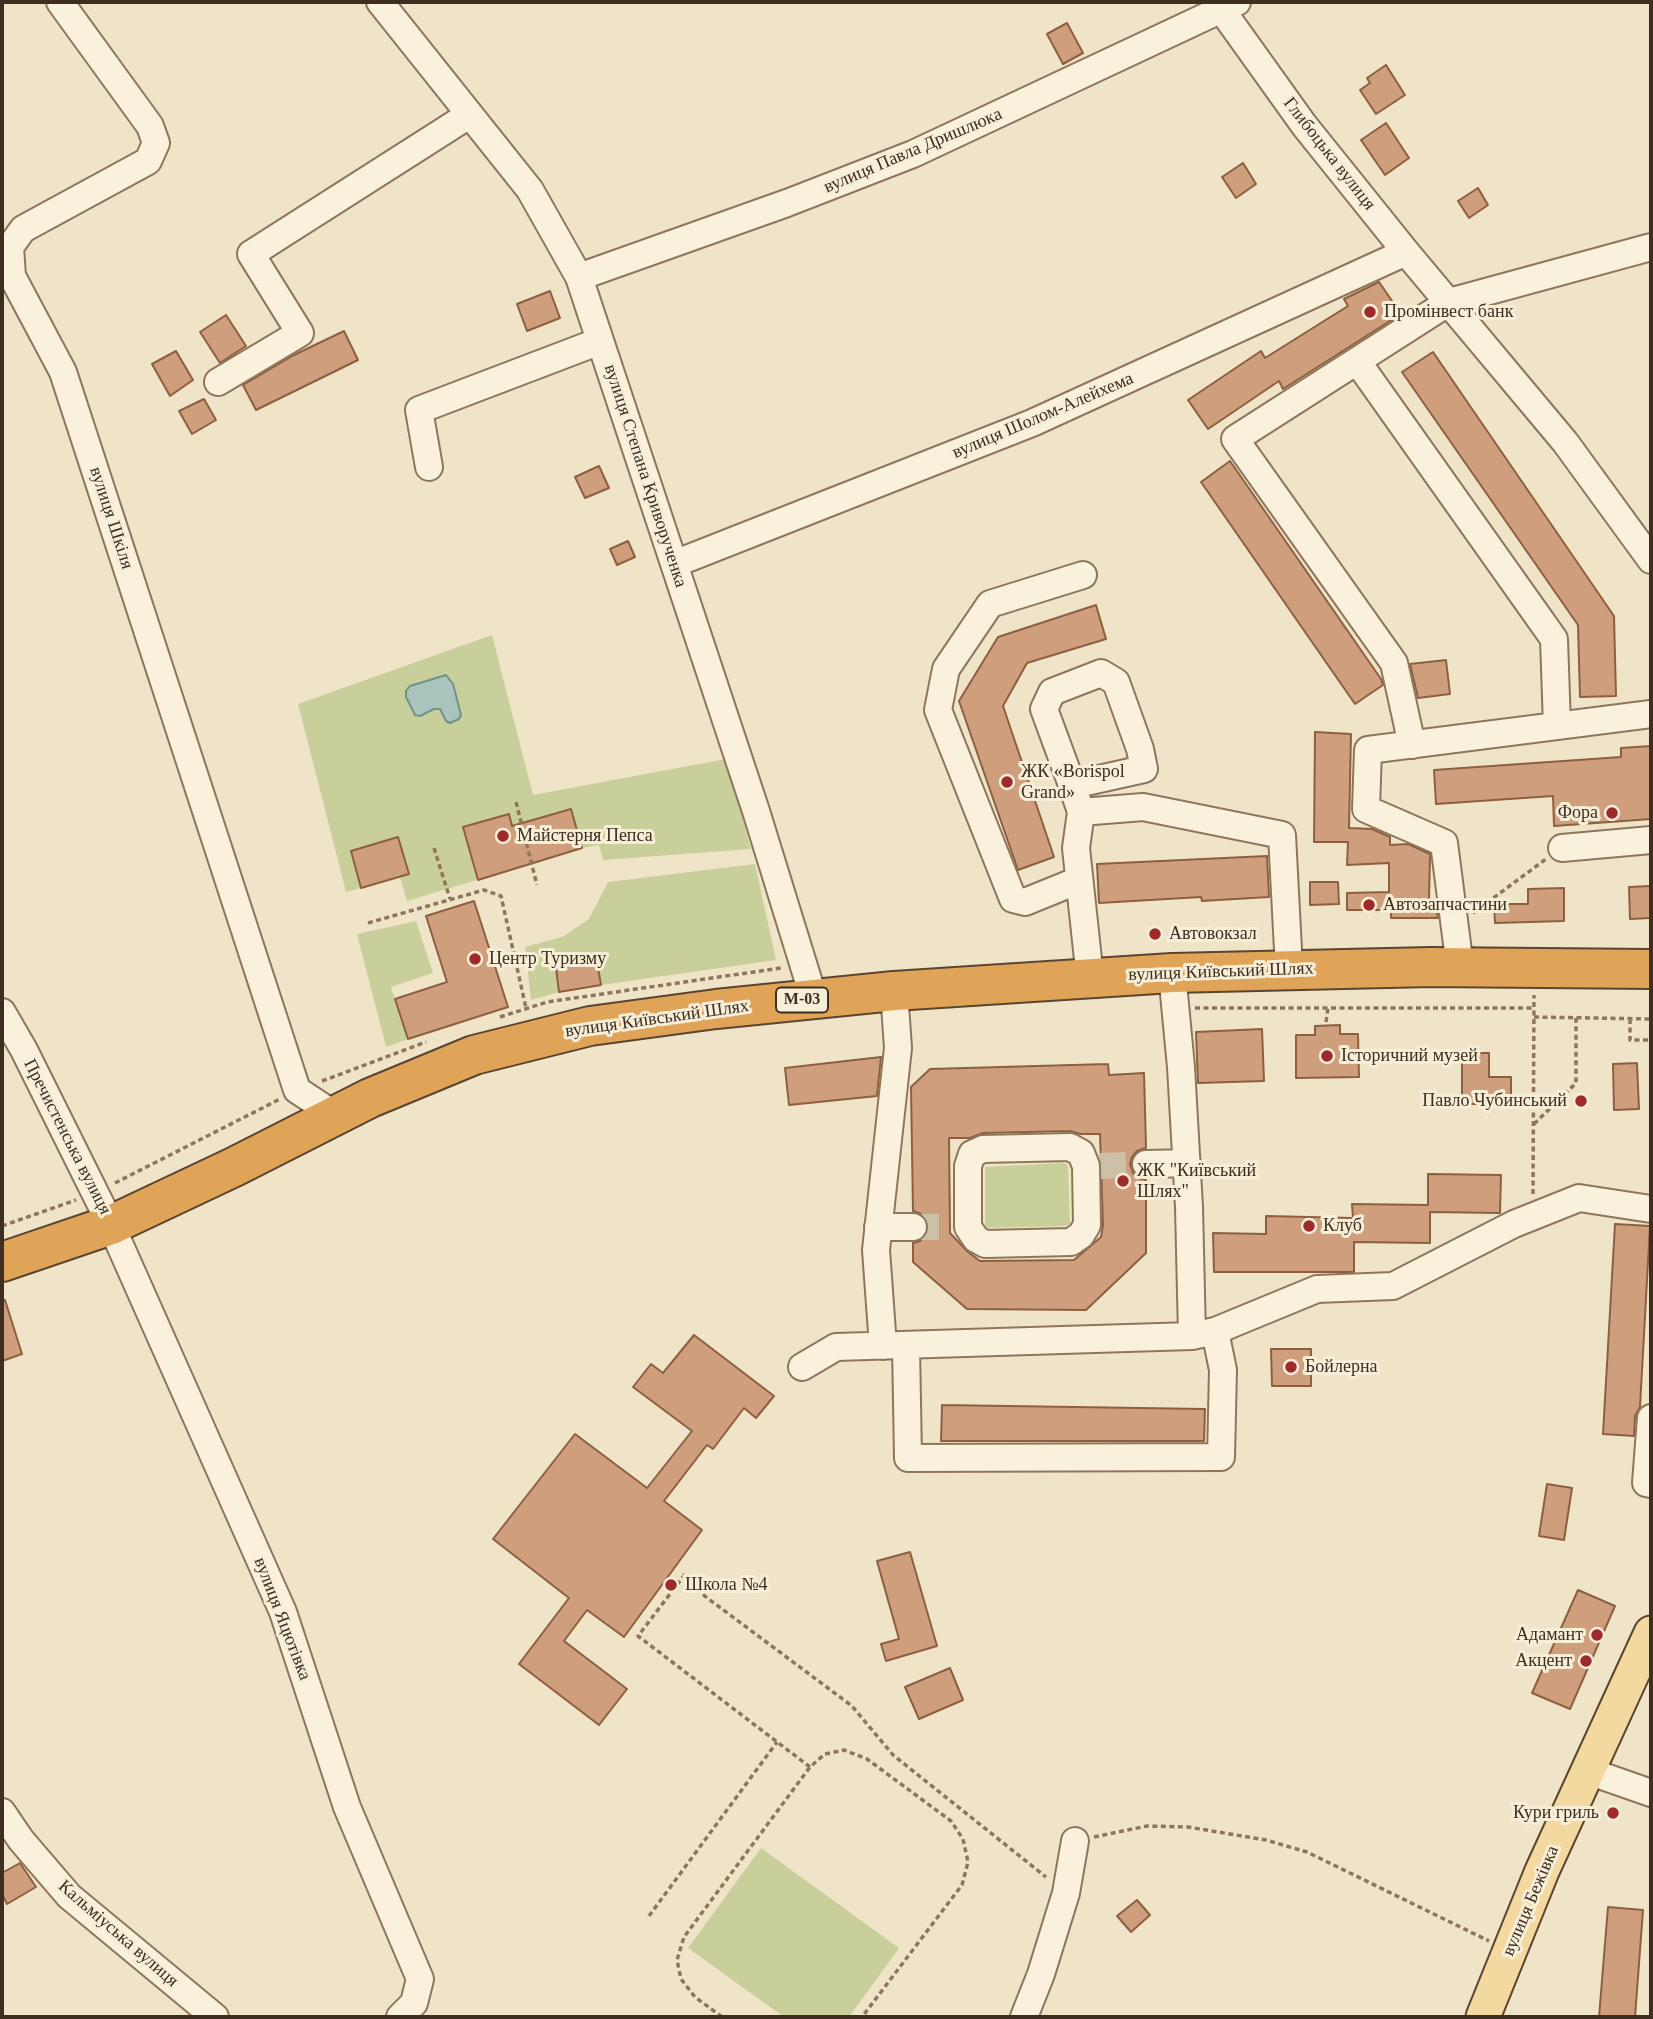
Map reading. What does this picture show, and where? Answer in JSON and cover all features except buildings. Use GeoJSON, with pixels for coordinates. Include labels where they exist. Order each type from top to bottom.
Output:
{"type":"FeatureCollection","features":[{"type":"Feature","properties":{"kind":"highway","name":"вулиця Київський Шлях"},"geometry":{"type":"LineString","coordinates":[[2,1262],[111,1225],[370,1098],[474,1055],[590,1026],[894,991],[1090,978],[1174,991],[1289,969],[1651,969]]}},
{"type":"Feature","properties":{"kind":"main road","name":"вулиця Бежівка"},"geometry":{"type":"LineString","coordinates":[[1483,2017],[1542,1871],[1651,1633]]}},
{"type":"Feature","properties":{"kind":"street","name":"вулиця Шкіля"},"geometry":{"type":"LineString","coordinates":[[60,2],[150,126],[156,143],[148,162],[23,229],[9,247],[12,276],[63,372],[297,1090],[335,1115]]}},
{"type":"Feature","properties":{"kind":"street","name":"вулиця Степана Криворученка"},"geometry":{"type":"LineString","coordinates":[[380,2],[530,190],[579,277],[756,811],[814,999]]}},
{"type":"Feature","properties":{"kind":"street","name":"Глибоцька вулиця"},"geometry":{"type":"LineString","coordinates":[[1225,4],[1304,125],[1565,442],[1651,560]]}},
{"type":"Feature","properties":{"kind":"street","name":"вулиця Павла Дришлюка"},"geometry":{"type":"LineString","coordinates":[[579,277],[787,203],[913,154],[1225,4]]}},
{"type":"Feature","properties":{"kind":"street"},"geometry":{"type":"LineString","coordinates":[[218,382],[300,333],[251,254],[469,115]]}},
{"type":"Feature","properties":{"kind":"street"},"geometry":{"type":"LineString","coordinates":[[1412,745],[1394,663],[1236,439],[1449,302],[1651,247]]}},
{"type":"Feature","properties":{"kind":"street","name":"вулиця Шолом-Алейхема"},"geometry":{"type":"LineString","coordinates":[[674,564],[1032,423],[1406,252]]}},
{"type":"Feature","properties":{"kind":"street"},"geometry":{"type":"LineString","coordinates":[[429,467],[419,410],[600,341]]}},
{"type":"Feature","properties":{"kind":"street"},"geometry":{"type":"LineString","coordinates":[[1357,361],[1554,639],[1558,726]]}},
{"type":"Feature","properties":{"kind":"street"},"geometry":{"type":"LineString","coordinates":[[1080,880],[1025,902],[1013,899],[938,710],[946,670],[990,604],[1083,575]]}},
{"type":"Feature","properties":{"kind":"street"},"geometry":{"type":"LineString","coordinates":[[1072,785],[1144,769],[1140,749],[1116,682],[1101,673],[1052,692],[1044,709],[1072,785],[1082,812],[1076,848],[1090,978]]}},
{"type":"Feature","properties":{"kind":"street"},"geometry":{"type":"LineString","coordinates":[[1460,967],[1444,843],[1366,809],[1368,750],[1651,714]]}},
{"type":"Feature","properties":{"kind":"street"},"geometry":{"type":"LineString","coordinates":[[1082,812],[1143,807],[1282,835],[1289,969]]}},
{"type":"Feature","properties":{"kind":"street"},"geometry":{"type":"LineString","coordinates":[[1562,848],[1651,840]]}},
{"type":"Feature","properties":{"kind":"street"},"geometry":{"type":"LineString","coordinates":[[894,991],[898,1048],[876,1250],[895,1346],[908,1458],[1221,1457],[1223,1370],[1203,1333],[1174,991]]}},
{"type":"Feature","properties":{"kind":"street","name":"Пречистенська вулиця"},"geometry":{"type":"LineString","coordinates":[[2,1012],[24,1050],[111,1225]]}},
{"type":"Feature","properties":{"kind":"street"},"geometry":{"type":"LineString","coordinates":[[1070,1147],[1082,1153],[1093,1166],[1087,1224],[1081,1235],[1071,1242],[985,1244],[959,1227],[972,1154],[983,1149],[1070,1147]]}},
{"type":"Feature","properties":{"kind":"street"},"geometry":{"type":"LineString","coordinates":[[1146,1164],[1187,1163]]}},
{"type":"Feature","properties":{"kind":"street"},"geometry":{"type":"LineString","coordinates":[[802,1367],[836,1347],[1203,1333],[1317,1289],[1394,1286],[1533,1216],[1579,1198],[1651,1209]]}},
{"type":"Feature","properties":{"kind":"street","name":"вулиця Яцютівка"},"geometry":{"type":"LineString","coordinates":[[111,1225],[283,1612],[347,1807],[420,1979],[414,2003],[400,2017]]}},
{"type":"Feature","properties":{"kind":"street"},"geometry":{"type":"LineString","coordinates":[[878,1227],[913,1227]]}},
{"type":"Feature","properties":{"kind":"street"},"geometry":{"type":"LineString","coordinates":[[1651,1418],[1646,1483],[1651,1483]]}},
{"type":"Feature","properties":{"kind":"street"},"geometry":{"type":"LineString","coordinates":[[1588,1771],[1651,1794]]}},
{"type":"Feature","properties":{"kind":"street","name":"Кальміуська вулиця"},"geometry":{"type":"LineString","coordinates":[[2,1812],[21,1840],[69,1896],[215,2017]]}},
{"type":"Feature","properties":{"kind":"street"},"geometry":{"type":"LineString","coordinates":[[1024,2017],[1041,1974],[1066,1893],[1075,1841]]}},
{"type":"Feature","properties":{"kind":"path"},"geometry":{"type":"LineString","coordinates":[[516,802],[537,885]]}},
{"type":"Feature","properties":{"kind":"path"},"geometry":{"type":"LineString","coordinates":[[434,848],[450,899]]}},
{"type":"Feature","properties":{"kind":"path"},"geometry":{"type":"LineString","coordinates":[[1455,926],[1562,848]]}},
{"type":"Feature","properties":{"kind":"path"},"geometry":{"type":"LineString","coordinates":[[368,923],[484,890],[500,896],[526,1009]]}},
{"type":"Feature","properties":{"kind":"path"},"geometry":{"type":"LineString","coordinates":[[1533,1216],[1534,990]]}},
{"type":"Feature","properties":{"kind":"path"},"geometry":{"type":"LineString","coordinates":[[1174,991],[1328,1008],[1534,1008]]}},
{"type":"Feature","properties":{"kind":"path"},"geometry":{"type":"LineString","coordinates":[[1326,1023],[1328,1008]]}},
{"type":"Feature","properties":{"kind":"path"},"geometry":{"type":"LineString","coordinates":[[1534,1017],[1651,1019]]}},
{"type":"Feature","properties":{"kind":"path"},"geometry":{"type":"LineString","coordinates":[[1533,1125],[1576,1083],[1576,1018]]}},
{"type":"Feature","properties":{"kind":"path"},"geometry":{"type":"LineString","coordinates":[[1630,1019],[1630,1040],[1651,1040]]}},
{"type":"Feature","properties":{"kind":"path"},"geometry":{"type":"LineString","coordinates":[[810,1767],[638,1636],[685,1573],[702,1594],[852,1706],[893,1755],[1066,1893]]}},
{"type":"Feature","properties":{"kind":"path"},"geometry":{"type":"LineString","coordinates":[[649,1916],[777,1742]]}},
{"type":"Feature","properties":{"kind":"path"},"geometry":{"type":"LineString","coordinates":[[722,2017],[695,1997],[681,1979],[677,1959],[684,1937],[810,1767],[825,1754],[844,1751],[867,1759],[951,1821],[963,1839],[968,1862],[962,1885],[862,2017]]}},
{"type":"Feature","properties":{"kind":"path"},"geometry":{"type":"LineString","coordinates":[[1075,1841],[1147,1826],[1188,1827],[1266,1840],[1307,1852],[1510,1951]]}},
{"type":"Feature","properties":{"kind":"green space"},"geometry":{"type":"Polygon","coordinates":[[[492,635],[533,795],[726,759],[751,849],[603,860],[599,845],[582,848],[571,809],[512,826],[509,814],[463,827],[477,880],[407,901],[400,877],[409,874],[398,837],[351,851],[361,888],[346,892],[298,704],[492,635]]]}},
{"type":"Feature","properties":{"kind":"green space"},"geometry":{"type":"Polygon","coordinates":[[[755,864],[776,960],[601,985],[531,1000],[525,947],[562,937],[589,919],[608,882],[755,864]]]}},
{"type":"Feature","properties":{"kind":"green space"},"geometry":{"type":"Polygon","coordinates":[[[416,921],[433,973],[391,987],[408,1039],[386,1047],[357,934],[416,921]]]}},
{"type":"Feature","properties":{"kind":"green space"},"geometry":{"type":"Polygon","coordinates":[[[1067,1164],[1068,1168],[1070,1224],[987,1228],[985,1167],[1067,1164]]]}},
{"type":"Feature","properties":{"kind":"green space"},"geometry":{"type":"Polygon","coordinates":[[[761,1848],[899,1948],[849,2017],[784,2017],[688,1948],[761,1848]]]}},
{"type":"Feature","properties":{"kind":"water"},"geometry":{"type":"Polygon","coordinates":[[[446,675],[453,684],[461,715],[459,719],[450,723],[446,721],[440,709],[420,716],[415,715],[406,697],[406,691],[410,686],[446,675]]]}},
{"type":"Feature","properties":{"kind":"tunnel"},"geometry":{"type":"LineString","coordinates":[[1100,1166],[1146,1164]]}},
{"type":"Feature","properties":{"kind":"tunnel"},"geometry":{"type":"LineString","coordinates":[[913,1227],[950,1227]]}},
{"type":"Feature","properties":{"kind":"place","name":"Промінвест банк"},"geometry":{"type":"Point","coordinates":[1370,312]}},
{"type":"Feature","properties":{"kind":"place","name":"ЖК «Borispol Grand»"},"geometry":{"type":"Point","coordinates":[1007,782]}},
{"type":"Feature","properties":{"kind":"place","name":"Фора"},"geometry":{"type":"Point","coordinates":[1612,813]}},
{"type":"Feature","properties":{"kind":"place","name":"Майстерня Пепса"},"geometry":{"type":"Point","coordinates":[503,836]}},
{"type":"Feature","properties":{"kind":"place","name":"Автозапчастини"},"geometry":{"type":"Point","coordinates":[1369,905]}},
{"type":"Feature","properties":{"kind":"place","name":"Автовокзал"},"geometry":{"type":"Point","coordinates":[1155,934]}},
{"type":"Feature","properties":{"kind":"place","name":"Центр Туризму"},"geometry":{"type":"Point","coordinates":[475,959]}},
{"type":"Feature","properties":{"kind":"place","name":"Історичний музей"},"geometry":{"type":"Point","coordinates":[1327,1056]}},
{"type":"Feature","properties":{"kind":"place","name":"Павло Чубинський"},"geometry":{"type":"Point","coordinates":[1581,1101]}},
{"type":"Feature","properties":{"kind":"place","name":"ЖК \"Київський Шлях\""},"geometry":{"type":"Point","coordinates":[1123,1181]}},
{"type":"Feature","properties":{"kind":"place","name":"Клуб"},"geometry":{"type":"Point","coordinates":[1309,1226]}},
{"type":"Feature","properties":{"kind":"place","name":"Бойлерна"},"geometry":{"type":"Point","coordinates":[1291,1367]}},
{"type":"Feature","properties":{"kind":"place","name":"Школа №4"},"geometry":{"type":"Point","coordinates":[671,1585]}},
{"type":"Feature","properties":{"kind":"place","name":"Адамант"},"geometry":{"type":"Point","coordinates":[1597,1635]}},
{"type":"Feature","properties":{"kind":"place","name":"Акцент"},"geometry":{"type":"Point","coordinates":[1586,1661]}},
{"type":"Feature","properties":{"kind":"place","name":"Кури гриль"},"geometry":{"type":"Point","coordinates":[1613,1813]}}]}
